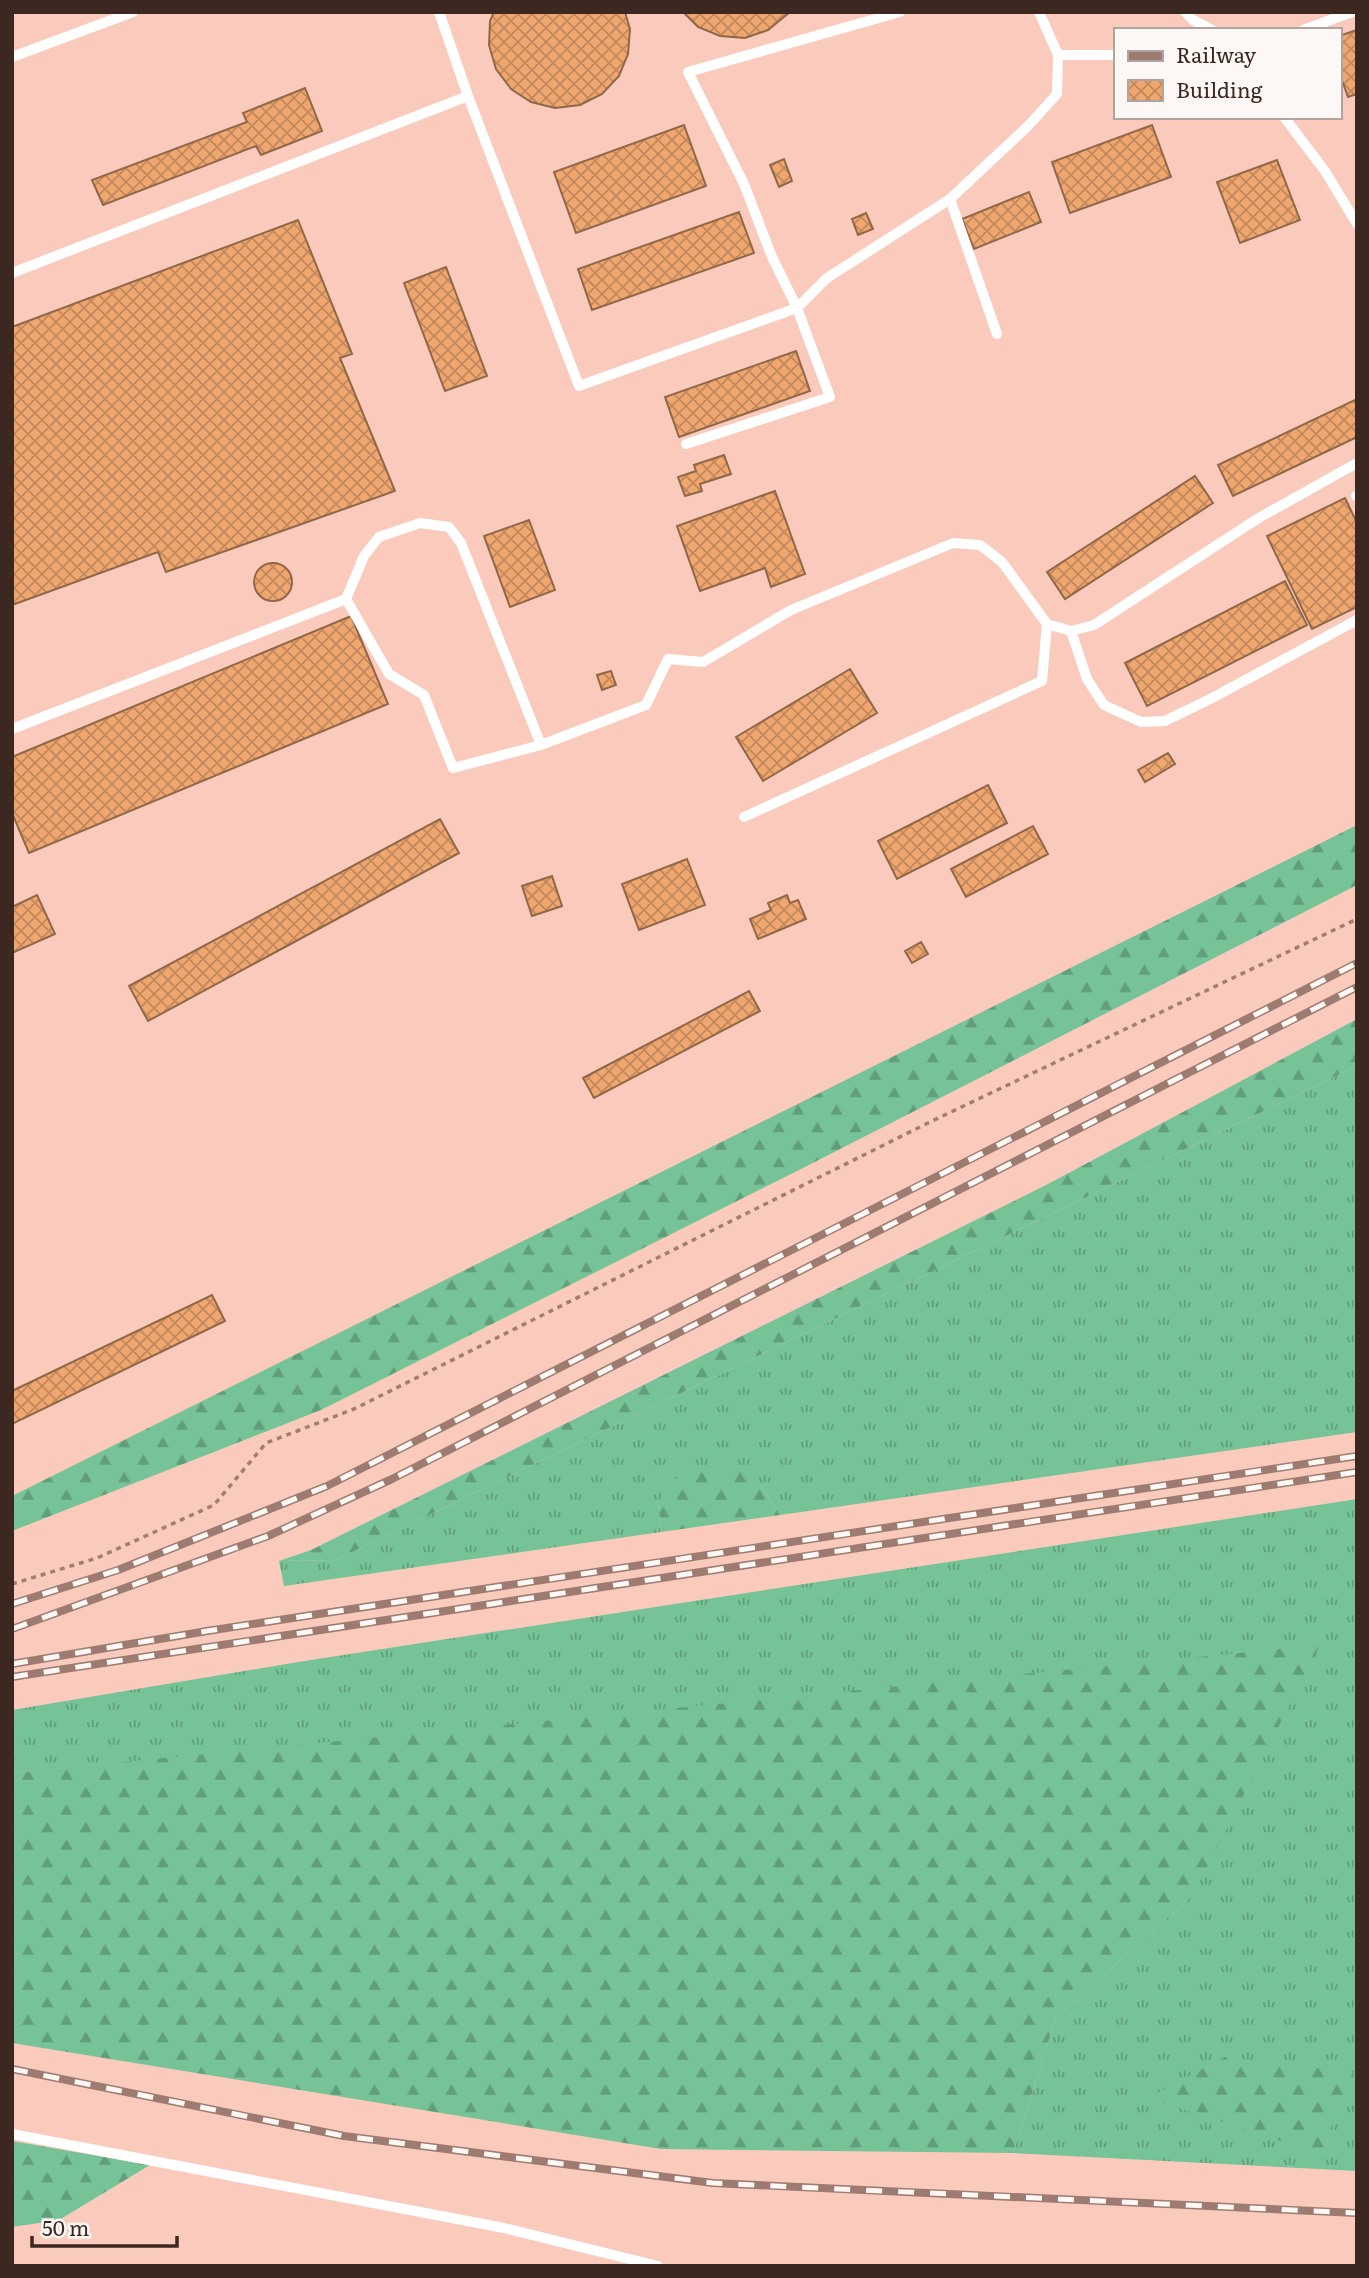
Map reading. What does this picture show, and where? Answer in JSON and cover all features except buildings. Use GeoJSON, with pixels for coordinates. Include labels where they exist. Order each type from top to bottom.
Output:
{"type":"FeatureCollection","features":[{"type":"Feature","properties":{"kind":"lane"},"geometry":{"type":"LineString","coordinates":[[12,57],[133,12]]}},
{"type":"Feature","properties":{"kind":"lane"},"geometry":{"type":"LineString","coordinates":[[439,12],[468,96],[579,386],[797,308],[827,278],[950,199],[1028,126],[1056,94],[1058,55],[1039,12]]}},
{"type":"Feature","properties":{"kind":"lane"},"geometry":{"type":"LineString","coordinates":[[686,444],[830,397],[797,308],[772,257],[744,184],[688,72],[900,12]]}},
{"type":"Feature","properties":{"kind":"lane"},"geometry":{"type":"LineString","coordinates":[[1185,12],[1208,28]]}},
{"type":"Feature","properties":{"kind":"lane"},"geometry":{"type":"LineString","coordinates":[[1308,28],[1352,12]]}},
{"type":"Feature","properties":{"kind":"lane"},"geometry":{"type":"LineString","coordinates":[[1058,55],[1114,55]]}},
{"type":"Feature","properties":{"kind":"lane"},"geometry":{"type":"LineString","coordinates":[[12,273],[468,96]]}},
{"type":"Feature","properties":{"kind":"lane"},"geometry":{"type":"LineString","coordinates":[[1286,119],[1325,171],[1357,224]]}},
{"type":"Feature","properties":{"kind":"lane"},"geometry":{"type":"LineString","coordinates":[[950,199],[997,334]]}},
{"type":"Feature","properties":{"kind":"lane"},"geometry":{"type":"LineString","coordinates":[[346,599],[389,674],[424,695],[453,768],[541,745],[646,705],[668,659],[703,662],[791,610],[953,543],[980,545],[1002,562],[1047,624],[1071,631],[1094,625],[1257,519],[1357,463]]}},
{"type":"Feature","properties":{"kind":"lane"},"geometry":{"type":"LineString","coordinates":[[12,729],[346,599],[365,556],[379,537],[420,523],[449,527],[461,543],[541,745]]}},
{"type":"Feature","properties":{"kind":"lane"},"geometry":{"type":"LineString","coordinates":[[1071,631],[1087,679],[1104,705],[1141,722],[1165,721],[1357,620]]}},
{"type":"Feature","properties":{"kind":"lane"},"geometry":{"type":"LineString","coordinates":[[744,817],[1042,681],[1047,624]]}},
{"type":"Feature","properties":{"kind":"lane"},"geometry":{"type":"LineString","coordinates":[[12,2134],[504,2228],[658,2266]]}},
{"type":"Feature","properties":{"kind":"path"},"geometry":{"type":"LineString","coordinates":[[12,1584],[97,1558],[214,1504],[266,1443],[354,1409],[932,1121],[1357,919]]}},
{"type":"Feature","properties":{"kind":"green space"},"geometry":{"type":"Polygon","coordinates":[[[1357,825],[1357,885],[321,1410],[12,1531],[12,1496],[1357,825]]]}},
{"type":"Feature","properties":{"kind":"green space"},"geometry":{"type":"Polygon","coordinates":[[[1357,1019],[1357,1066],[336,1560],[279,1561],[311,1550],[1048,1184],[1357,1019]]]}},
{"type":"Feature","properties":{"kind":"green space"},"geometry":{"type":"Polygon","coordinates":[[[1357,1066],[1357,1432],[780,1515],[760,1485],[658,1502],[661,1532],[284,1586],[279,1561],[336,1560],[1357,1066]]]}},
{"type":"Feature","properties":{"kind":"green space"},"geometry":{"type":"Polygon","coordinates":[[[685,1467],[741,1468],[760,1485],[780,1515],[661,1532],[658,1502],[685,1467]]]}},
{"type":"Feature","properties":{"kind":"green space"},"geometry":{"type":"Polygon","coordinates":[[[1357,1499],[1357,2171],[1013,2153],[1056,2018],[1193,1895],[505,1727],[12,1773],[12,1710],[298,1662],[1357,1499]]]}},
{"type":"Feature","properties":{"kind":"green space"},"geometry":{"type":"Polygon","coordinates":[[[1320,1645],[1193,1895],[1056,2018],[1013,2153],[661,2149],[12,2043],[12,1773],[1320,1645]]]}},
{"type":"Feature","properties":{"kind":"green space"},"geometry":{"type":"Polygon","coordinates":[[[1225,2057],[1353,2072],[1321,2154],[1148,2098],[1225,2057]]]}},
{"type":"Feature","properties":{"kind":"green space"},"geometry":{"type":"Polygon","coordinates":[[[12,2141],[150,2165],[59,2220],[12,2227],[12,2141]]]}},
{"type":"Feature","properties":{"kind":"railway"},"geometry":{"type":"LineString","coordinates":[[12,1604],[118,1570],[327,1486],[1357,963]]}},
{"type":"Feature","properties":{"kind":"railway"},"geometry":{"type":"LineString","coordinates":[[12,1629],[268,1536],[392,1479],[1357,987]]}},
{"type":"Feature","properties":{"kind":"railway"},"geometry":{"type":"LineString","coordinates":[[12,1664],[207,1631],[1357,1456]]}},
{"type":"Feature","properties":{"kind":"railway"},"geometry":{"type":"LineString","coordinates":[[12,1677],[1357,1472]]}},
{"type":"Feature","properties":{"kind":"railway"},"geometry":{"type":"LineString","coordinates":[[12,2069],[344,2136],[713,2183],[1357,2213]]}}]}
